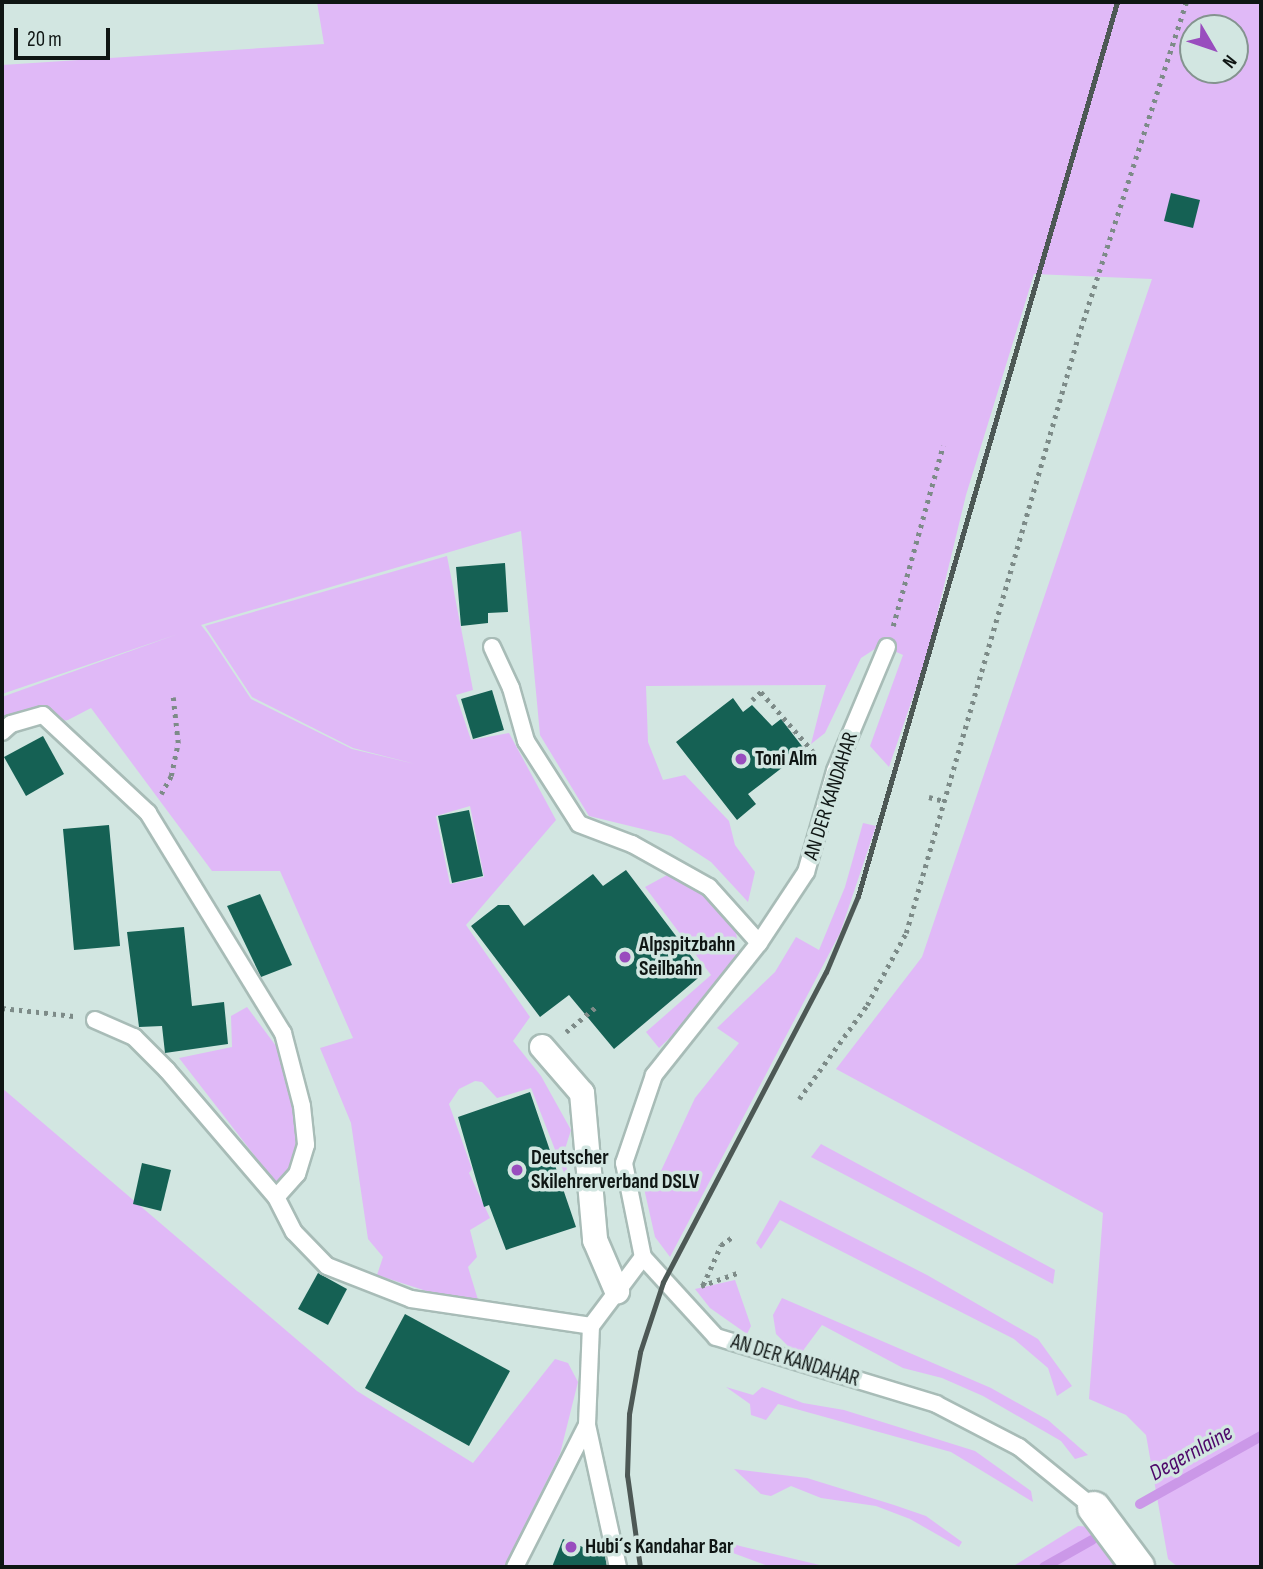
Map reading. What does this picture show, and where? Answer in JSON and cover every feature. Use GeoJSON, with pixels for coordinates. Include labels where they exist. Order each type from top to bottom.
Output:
{"type":"FeatureCollection","features":[{"type":"Feature","properties":{"kind":"street"},"geometry":{"type":"LineString","coordinates":[[543,1049],[582,1093],[595,1240],[617,1291]]}},
{"type":"Feature","properties":{"kind":"street","name":"AN DER KANDAHAR"},"geometry":{"type":"LineString","coordinates":[[1094,1508],[1135,1563]]}},
{"type":"Feature","properties":{"kind":"lane"},"geometry":{"type":"LineString","coordinates":[[492,647],[511,688],[526,741],[579,824],[632,844],[709,887],[759,943]]}},
{"type":"Feature","properties":{"kind":"lane","name":"AN DER KANDAHAR"},"geometry":{"type":"LineString","coordinates":[[887,648],[833,775],[806,872],[759,943],[654,1075],[624,1163],[643,1256],[675,1295],[716,1337],[936,1404],[1019,1447],[1094,1508]]}},
{"type":"Feature","properties":{"kind":"lane"},"geometry":{"type":"LineString","coordinates":[[2,732],[11,724],[43,715],[72,738],[106,778],[148,813],[283,1033],[302,1106],[306,1145],[297,1174],[276,1197]]}},
{"type":"Feature","properties":{"kind":"lane"},"geometry":{"type":"LineString","coordinates":[[95,1020],[134,1037],[276,1197],[294,1232],[327,1266],[373,1287],[411,1298],[591,1326]]}},
{"type":"Feature","properties":{"kind":"lane"},"geometry":{"type":"LineString","coordinates":[[618,1567],[587,1425],[591,1326],[643,1256]]}},
{"type":"Feature","properties":{"kind":"lane"},"geometry":{"type":"LineString","coordinates":[[515,1567],[587,1425]]}},
{"type":"Feature","properties":{"kind":"path"},"geometry":{"type":"LineString","coordinates":[[799,1099],[867,1005],[906,933],[1078,337],[1186,2]]}},
{"type":"Feature","properties":{"kind":"path"},"geometry":{"type":"LineString","coordinates":[[887,648],[943,446]]}},
{"type":"Feature","properties":{"kind":"path"},"geometry":{"type":"LineString","coordinates":[[752,700],[761,692],[833,775]]}},
{"type":"Feature","properties":{"kind":"path"},"geometry":{"type":"LineString","coordinates":[[148,813],[171,776],[178,743],[173,697]]}},
{"type":"Feature","properties":{"kind":"path"},"geometry":{"type":"LineString","coordinates":[[929,797],[944,801]]}},
{"type":"Feature","properties":{"kind":"path"},"geometry":{"type":"LineString","coordinates":[[543,1049],[597,1006]]}},
{"type":"Feature","properties":{"kind":"path"},"geometry":{"type":"LineString","coordinates":[[2,1008],[37,1009],[95,1020]]}},
{"type":"Feature","properties":{"kind":"path"},"geometry":{"type":"LineString","coordinates":[[703,1285],[722,1245],[734,1236]]}},
{"type":"Feature","properties":{"kind":"path"},"geometry":{"type":"LineString","coordinates":[[675,1295],[740,1272]]}},
{"type":"Feature","properties":{"kind":"shaded area"},"geometry":{"type":"Polygon","coordinates":[[[317,2],[1261,2],[1261,1567],[1178,1567],[1168,1559],[1146,1435],[1126,1415],[1089,1399],[1103,1213],[836,1069],[922,957],[1152,279],[1034,274],[966,495],[927,656],[889,767],[870,746],[903,655],[881,645],[861,658],[825,733],[811,744],[826,685],[646,686],[648,742],[663,780],[685,775],[729,821],[735,845],[755,872],[748,902],[711,862],[671,836],[589,816],[540,735],[521,531],[201,625],[251,699],[352,749],[415,764],[353,748],[252,697],[205,626],[447,556],[473,690],[456,695],[471,740],[509,733],[556,820],[466,925],[530,1017],[513,1041],[541,1076],[571,1130],[565,1149],[568,1183],[531,1088],[497,1098],[482,1082],[475,1081],[459,1089],[449,1104],[472,1169],[469,1173],[490,1218],[470,1230],[477,1257],[468,1267],[479,1303],[451,1299],[377,1275],[383,1257],[368,1239],[351,1123],[320,1048],[353,1038],[280,871],[212,871],[91,708],[68,720],[2,731],[2,697],[178,634],[2,694],[2,65],[324,44],[317,2]],[[470,806],[436,816],[450,884],[484,877],[470,806]]]}},
{"type":"Feature","properties":{"kind":"shaded area"},"geometry":{"type":"Polygon","coordinates":[[[863,823],[876,826],[840,933],[670,1257],[655,1237],[641,1175],[660,1173],[695,1098],[739,1043],[717,1028],[775,972],[796,937],[819,950],[845,887],[863,823]]]}},
{"type":"Feature","properties":{"kind":"shaded area"},"geometry":{"type":"Polygon","coordinates":[[[667,875],[696,888],[726,919],[736,932],[739,958],[698,1011],[659,1048],[646,1032],[711,975],[645,887],[667,875]]]}},
{"type":"Feature","properties":{"kind":"shaded area"},"geometry":{"type":"Polygon","coordinates":[[[247,1007],[285,1058],[299,1128],[289,1175],[275,1182],[179,1058],[232,1047],[231,1016],[247,1007]]]}},
{"type":"Feature","properties":{"kind":"shaded area"},"geometry":{"type":"Polygon","coordinates":[[[2,1088],[357,1391],[473,1463],[555,1359],[568,1363],[578,1382],[560,1454],[504,1567],[2,1567],[2,1088]]]}},
{"type":"Feature","properties":{"kind":"shaded area"},"geometry":{"type":"Polygon","coordinates":[[[821,1144],[1055,1270],[1053,1284],[811,1157],[821,1144]]]}},
{"type":"Feature","properties":{"kind":"shaded area"},"geometry":{"type":"Polygon","coordinates":[[[780,1200],[927,1275],[1038,1339],[1072,1386],[1057,1396],[1048,1368],[1014,1339],[780,1220],[761,1249],[756,1243],[780,1200]]]}},
{"type":"Feature","properties":{"kind":"shaded area"},"geometry":{"type":"Polygon","coordinates":[[[735,1280],[751,1326],[747,1334],[710,1308],[695,1289],[735,1280]]]}},
{"type":"Feature","properties":{"kind":"shaded area"},"geometry":{"type":"Polygon","coordinates":[[[782,1298],[991,1388],[1048,1420],[1088,1455],[1075,1459],[1061,1441],[983,1396],[942,1378],[903,1368],[822,1325],[802,1352],[795,1353],[776,1334],[773,1315],[782,1298]]]}},
{"type":"Feature","properties":{"kind":"shaded area"},"geometry":{"type":"Polygon","coordinates":[[[726,1387],[753,1395],[762,1387],[803,1403],[844,1410],[975,1451],[1031,1491],[1033,1502],[951,1452],[778,1404],[766,1420],[751,1415],[750,1404],[726,1387]]]}},
{"type":"Feature","properties":{"kind":"shaded area"},"geometry":{"type":"Polygon","coordinates":[[[734,1469],[807,1478],[894,1505],[926,1516],[962,1542],[959,1547],[910,1519],[876,1506],[821,1498],[791,1486],[771,1496],[761,1494],[734,1469]]]}},
{"type":"Feature","properties":{"kind":"shaded area"},"geometry":{"type":"Polygon","coordinates":[[[1078,1526],[1091,1527],[1127,1567],[1012,1567],[1078,1526]]]}},
{"type":"Feature","properties":{"kind":"shaded area"},"geometry":{"type":"Polygon","coordinates":[[[728,1542],[828,1567],[771,1567],[726,1549],[728,1542]]]}},
{"type":"Feature","properties":{"kind":"building"},"geometry":{"type":"Polygon","coordinates":[[[1171,193],[1200,200],[1193,228],[1164,221],[1171,193]]]}},
{"type":"Feature","properties":{"kind":"building"},"geometry":{"type":"Polygon","coordinates":[[[505,563],[508,612],[488,613],[488,623],[461,626],[456,567],[505,563]]]}},
{"type":"Feature","properties":{"kind":"building"},"geometry":{"type":"Polygon","coordinates":[[[492,690],[504,730],[473,739],[461,699],[492,690]]]}},
{"type":"Feature","properties":{"kind":"building","name":"Toni Alm"},"geometry":{"type":"Polygon","coordinates":[[[733,698],[743,712],[752,705],[772,726],[781,719],[805,750],[748,794],[756,804],[737,820],[676,742],[733,698]]]}},
{"type":"Feature","properties":{"kind":"building"},"geometry":{"type":"Polygon","coordinates":[[[43,736],[64,774],[26,796],[4,757],[43,736]]]}},
{"type":"Feature","properties":{"kind":"building"},"geometry":{"type":"Polygon","coordinates":[[[469,810],[483,876],[452,883],[438,816],[469,810]]]}},
{"type":"Feature","properties":{"kind":"building"},"geometry":{"type":"Polygon","coordinates":[[[109,825],[120,946],[74,950],[63,829],[109,825]]]}},
{"type":"Feature","properties":{"kind":"building","name":"Alpspitzbahn Seilbahn"},"geometry":{"type":"Polygon","coordinates":[[[626,870],[704,973],[614,1049],[569,995],[540,1017],[471,926],[498,905],[509,905],[524,926],[593,874],[603,886],[626,870]]]}},
{"type":"Feature","properties":{"kind":"building"},"geometry":{"type":"Polygon","coordinates":[[[260,894],[292,965],[261,977],[227,906],[260,894]]]}},
{"type":"Feature","properties":{"kind":"building"},"geometry":{"type":"Polygon","coordinates":[[[184,927],[192,1006],[224,1002],[228,1044],[165,1053],[162,1026],[139,1027],[127,932],[184,927]]]}},
{"type":"Feature","properties":{"kind":"building","name":"Deutscher Skilehrerverband DSLV"},"geometry":{"type":"Polygon","coordinates":[[[530,1092],[576,1227],[506,1250],[489,1205],[484,1207],[458,1117],[530,1092]]]}},
{"type":"Feature","properties":{"kind":"building"},"geometry":{"type":"Polygon","coordinates":[[[142,1163],[171,1170],[161,1211],[133,1204],[142,1163]]]}},
{"type":"Feature","properties":{"kind":"building"},"geometry":{"type":"Polygon","coordinates":[[[318,1273],[347,1289],[328,1325],[298,1309],[318,1273]]]}},
{"type":"Feature","properties":{"kind":"building"},"geometry":{"type":"Polygon","coordinates":[[[405,1314],[510,1371],[469,1446],[365,1388],[405,1314]]]}},
{"type":"Feature","properties":{"kind":"building","name":"Hubi´s Kandahar Bar"},"geometry":{"type":"Polygon","coordinates":[[[563,1539],[605,1556],[607,1567],[552,1567],[563,1539]]]}},
{"type":"Feature","properties":{"kind":"waterway","name":"Degernlaine"},"geometry":{"type":"LineString","coordinates":[[1140,1504],[1261,1436]]}},
{"type":"Feature","properties":{"kind":"waterway","name":"Degernlaine"},"geometry":{"type":"LineString","coordinates":[[1044,1567],[1092,1540]]}},
{"type":"Feature","properties":{"kind":"railway"},"geometry":{"type":"LineString","coordinates":[[640,1567],[627,1475],[629,1414],[640,1352],[663,1282],[826,972],[858,896],[1117,2]]}},
{"type":"Feature","properties":{"kind":"place","name":"Toni Alm"},"geometry":{"type":"Point","coordinates":[741,759]}},
{"type":"Feature","properties":{"kind":"place","name":"Alpspitzbahn Seilbahn"},"geometry":{"type":"Point","coordinates":[625,957]}},
{"type":"Feature","properties":{"kind":"place","name":"Deutscher Skilehrerverband DSLV"},"geometry":{"type":"Point","coordinates":[517,1170]}},
{"type":"Feature","properties":{"kind":"place","name":"Hubi´s Kandahar Bar"},"geometry":{"type":"Point","coordinates":[571,1547]}}]}
